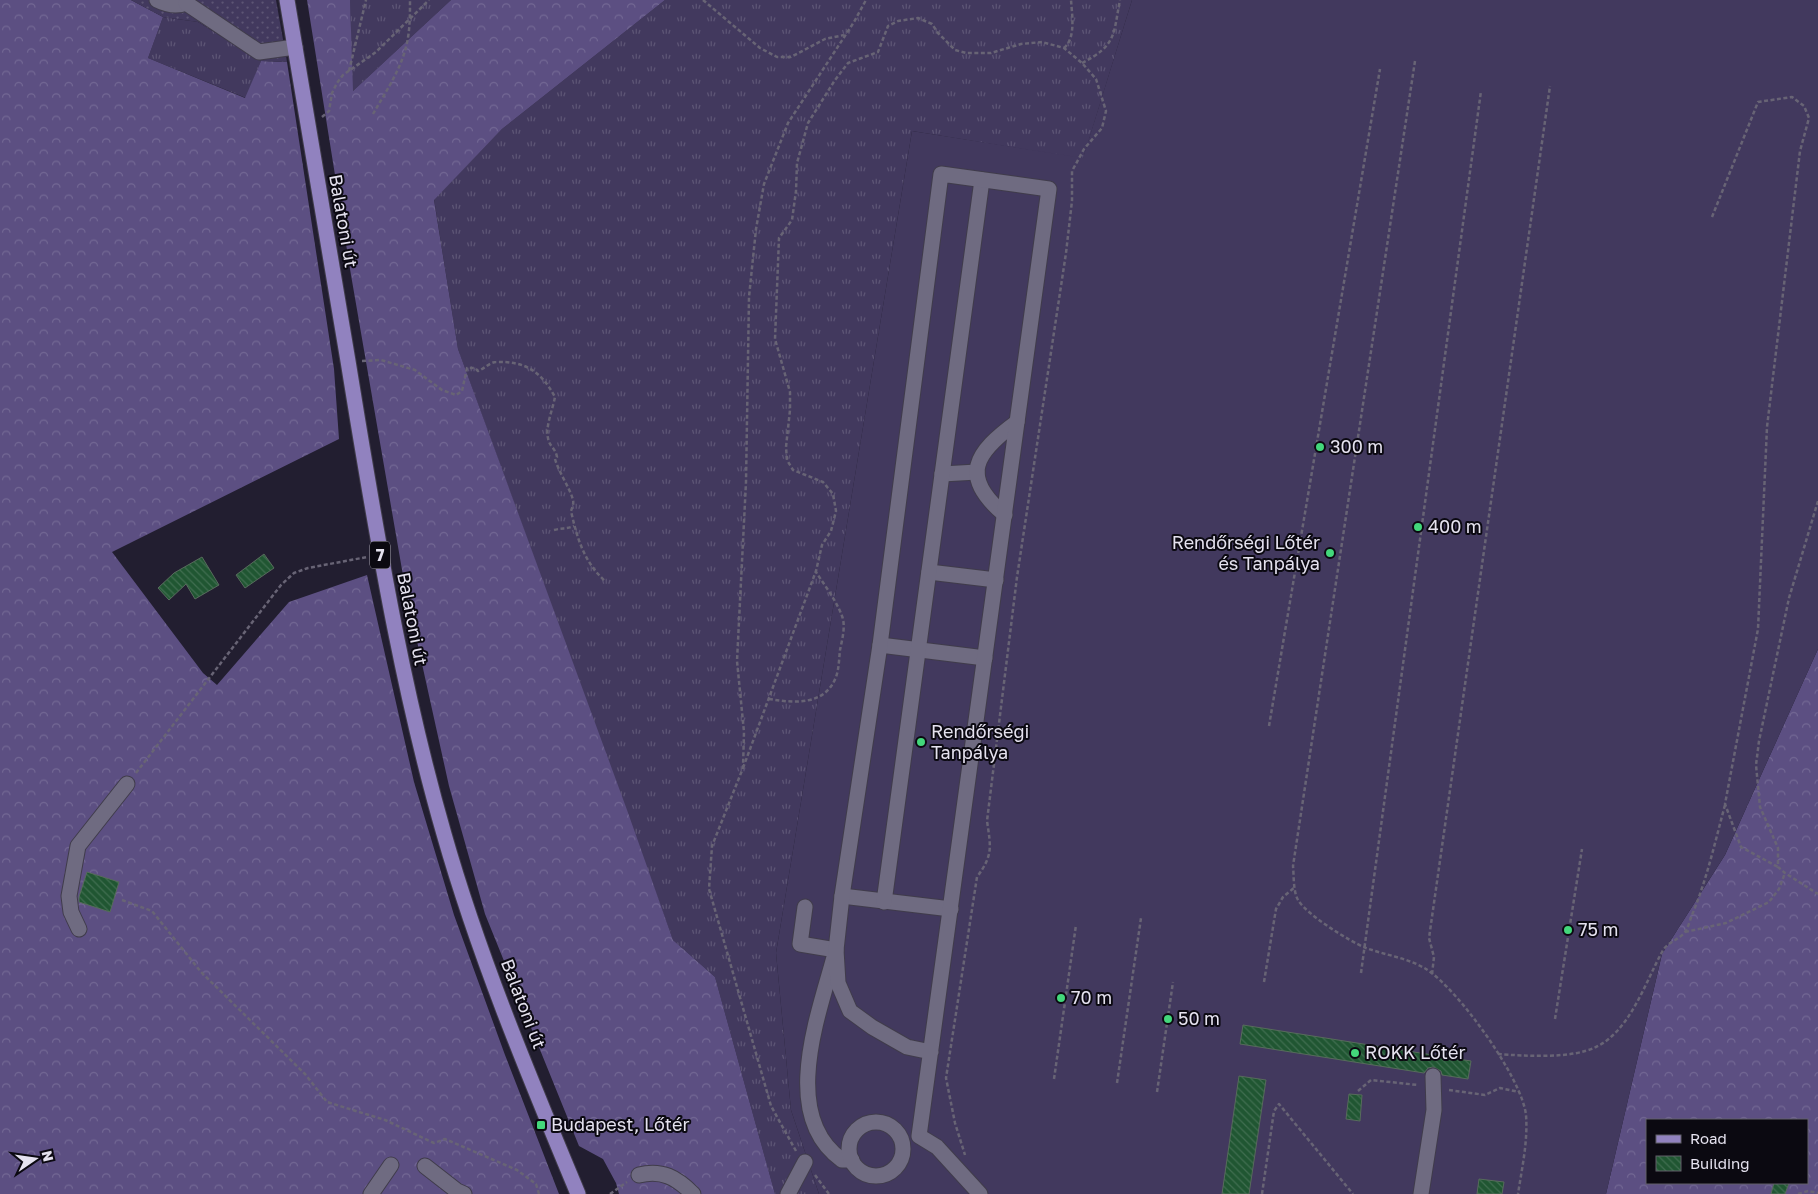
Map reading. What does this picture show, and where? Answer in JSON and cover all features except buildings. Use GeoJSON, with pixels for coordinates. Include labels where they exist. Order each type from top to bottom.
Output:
{"type":"FeatureCollection","features":[{"type":"Feature","properties":{"kind":"main road","name":"Balatoni út"},"geometry":{"type":"LineString","coordinates":[[287,0],[380,555],[405,683],[425,765],[457,879],[507,1018],[578,1194]]}},
{"type":"Feature","properties":{"kind":"street"},"geometry":{"type":"LineString","coordinates":[[157,0],[167,5],[180,6],[186,1],[259,52],[295,47]]}},
{"type":"Feature","properties":{"kind":"street"},"geometry":{"type":"LineString","coordinates":[[852,1160],[842,1160],[823,1142],[812,1121],[808,1101],[808,1068],[836,950],[842,896],[880,645],[941,174],[1050,189],[919,1136]]}},
{"type":"Feature","properties":{"kind":"street"},"geometry":{"type":"LineString","coordinates":[[884,902],[982,180]]}},
{"type":"Feature","properties":{"kind":"street"},"geometry":{"type":"LineString","coordinates":[[1005,514],[994,506],[981,489],[977,472],[981,455],[994,439],[1017,422]]}},
{"type":"Feature","properties":{"kind":"street"},"geometry":{"type":"LineString","coordinates":[[942,474],[977,472]]}},
{"type":"Feature","properties":{"kind":"street"},"geometry":{"type":"LineString","coordinates":[[929,572],[996,580]]}},
{"type":"Feature","properties":{"kind":"street"},"geometry":{"type":"LineString","coordinates":[[880,645],[985,658]]}},
{"type":"Feature","properties":{"kind":"street"},"geometry":{"type":"LineString","coordinates":[[79,929],[71,912],[69,896],[78,846],[128,784]]}},
{"type":"Feature","properties":{"kind":"street"},"geometry":{"type":"LineString","coordinates":[[842,896],[951,909]]}},
{"type":"Feature","properties":{"kind":"street"},"geometry":{"type":"LineString","coordinates":[[805,907],[800,944],[836,950]]}},
{"type":"Feature","properties":{"kind":"street"},"geometry":{"type":"LineString","coordinates":[[836,950],[838,984],[850,1011],[872,1027],[907,1047],[931,1052]]}},
{"type":"Feature","properties":{"kind":"street"},"geometry":{"type":"LineString","coordinates":[[1421,1194],[1434,1110],[1433,1076]]}},
{"type":"Feature","properties":{"kind":"street"},"geometry":{"type":"LineString","coordinates":[[875,1122],[886,1124],[896,1131],[902,1142],[903,1154],[898,1165],[889,1173],[878,1176],[866,1174],[856,1167],[852,1160],[849,1144],[854,1133],[863,1125],[875,1122]]}},
{"type":"Feature","properties":{"kind":"street"},"geometry":{"type":"LineString","coordinates":[[902,1142],[919,1136],[937,1146],[980,1194]]}},
{"type":"Feature","properties":{"kind":"street"},"geometry":{"type":"LineString","coordinates":[[788,1194],[805,1162]]}},
{"type":"Feature","properties":{"kind":"street"},"geometry":{"type":"LineString","coordinates":[[371,1194],[391,1165]]}},
{"type":"Feature","properties":{"kind":"street"},"geometry":{"type":"LineString","coordinates":[[425,1166],[456,1191],[464,1194]]}},
{"type":"Feature","properties":{"kind":"street"},"geometry":{"type":"LineString","coordinates":[[639,1175],[655,1172],[681,1181],[693,1194]]}},
{"type":"Feature","properties":{"kind":"path"},"geometry":{"type":"LineString","coordinates":[[349,71],[366,0]]}},
{"type":"Feature","properties":{"kind":"path"},"geometry":{"type":"LineString","coordinates":[[373,114],[401,64],[406,47],[410,0]]}},
{"type":"Feature","properties":{"kind":"path"},"geometry":{"type":"LineString","coordinates":[[307,120],[327,114],[337,83],[349,71],[376,52],[429,0]]}},
{"type":"Feature","properties":{"kind":"path"},"geometry":{"type":"LineString","coordinates":[[703,0],[760,48],[777,57],[791,57],[825,39],[845,34]]}},
{"type":"Feature","properties":{"kind":"path"},"geometry":{"type":"LineString","coordinates":[[829,1194],[805,1162],[771,1106],[709,889],[712,846],[743,768],[744,732],[736,661],[746,482],[749,297],[756,229],[764,184],[788,123],[866,0]]}},
{"type":"Feature","properties":{"kind":"path"},"geometry":{"type":"LineString","coordinates":[[1064,48],[1068,45],[1072,30],[1071,0]]}},
{"type":"Feature","properties":{"kind":"path"},"geometry":{"type":"LineString","coordinates":[[1082,63],[1097,55],[1112,40],[1120,0]]}},
{"type":"Feature","properties":{"kind":"path"},"geometry":{"type":"LineString","coordinates":[[1415,61],[1293,866],[1297,899],[1314,916],[1364,947],[1404,959],[1426,969],[1449,988],[1471,1013],[1515,1083],[1526,1113],[1526,1141],[1518,1194]]}},
{"type":"Feature","properties":{"kind":"path"},"geometry":{"type":"LineString","coordinates":[[1269,726],[1380,69]]}},
{"type":"Feature","properties":{"kind":"path"},"geometry":{"type":"LineString","coordinates":[[1432,974],[1434,957],[1429,938],[1550,86]]}},
{"type":"Feature","properties":{"kind":"path"},"geometry":{"type":"LineString","coordinates":[[1361,973],[1481,91]]}},
{"type":"Feature","properties":{"kind":"path"},"geometry":{"type":"LineString","coordinates":[[1685,932],[1702,892],[1725,804],[1758,629],[1767,427],[1800,151],[1809,118],[1804,106],[1792,98],[1758,102],[1712,217]]}},
{"type":"Feature","properties":{"kind":"path"},"geometry":{"type":"LineString","coordinates":[[348,361],[381,360],[415,370],[442,390],[456,395],[462,390],[467,368],[474,368],[478,371],[496,362],[521,365],[537,372],[547,382],[555,397],[547,436],[549,444],[556,450],[557,456],[554,459],[573,500],[573,507],[570,511],[574,526],[582,550],[593,571],[605,581]]}},
{"type":"Feature","properties":{"kind":"path"},"geometry":{"type":"LineString","coordinates":[[1778,867],[1778,848],[1760,807],[1756,765],[1761,731],[1789,598],[1818,502]]}},
{"type":"Feature","properties":{"kind":"path"},"geometry":{"type":"LineString","coordinates":[[554,530],[574,526]]}},
{"type":"Feature","properties":{"kind":"path"},"geometry":{"type":"LineString","coordinates":[[128,784],[281,585],[294,573],[308,568],[380,555]]}},
{"type":"Feature","properties":{"kind":"path"},"geometry":{"type":"LineString","coordinates":[[769,699],[793,703],[808,701],[824,694],[832,686],[837,676],[843,626],[842,617],[816,571]]}},
{"type":"Feature","properties":{"kind":"path"},"geometry":{"type":"LineString","coordinates":[[1725,804],[1741,847],[1778,867],[1784,873],[1818,894]]}},
{"type":"Feature","properties":{"kind":"path"},"geometry":{"type":"LineString","coordinates":[[1554,1019],[1582,849]]}},
{"type":"Feature","properties":{"kind":"path"},"geometry":{"type":"LineString","coordinates":[[1498,1054],[1582,1053],[1598,1047],[1612,1036],[1624,1021],[1644,990],[1663,949],[1685,932],[1726,923],[1769,902],[1779,889],[1784,873]]}},
{"type":"Feature","properties":{"kind":"path"},"geometry":{"type":"LineString","coordinates":[[1264,982],[1276,909],[1283,897],[1295,887]]}},
{"type":"Feature","properties":{"kind":"path"},"geometry":{"type":"LineString","coordinates":[[122,900],[152,912],[201,972],[305,1074],[327,1102],[385,1120],[434,1143],[445,1139],[518,1170],[536,1184],[539,1194]]}},
{"type":"Feature","properties":{"kind":"path"},"geometry":{"type":"LineString","coordinates":[[1116,1083],[1141,918]]}},
{"type":"Feature","properties":{"kind":"path"},"geometry":{"type":"LineString","coordinates":[[1054,1079],[1076,925]]}},
{"type":"Feature","properties":{"kind":"path"},"geometry":{"type":"LineString","coordinates":[[1157,1092],[1173,982]]}},
{"type":"Feature","properties":{"kind":"path"},"geometry":{"type":"LineString","coordinates":[[1262,1194],[1274,1111],[1279,1104],[1353,1194]]}},
{"type":"Feature","properties":{"kind":"path"},"geometry":{"type":"LineString","coordinates":[[610,1194],[639,1175]]}},
{"type":"Feature","properties":{"kind":"path"},"geometry":{"type":"LineString","coordinates":[[1798,1194],[1808,1191],[1818,1193]]}},
{"type":"Feature","properties":{"kind":"green space"},"geometry":{"type":"Polygon","coordinates":[[[0,0],[131,0],[163,17],[148,58],[245,98],[261,61],[287,62],[334,369],[339,439],[112,552],[203,673],[217,685],[289,602],[367,575],[414,782],[454,915],[505,1055],[559,1194],[0,1194],[0,0]]]}},
{"type":"Feature","properties":{"kind":"green space"},"geometry":{"type":"Polygon","coordinates":[[[131,0],[276,0],[287,62],[261,61],[198,22],[163,17],[131,0]]]}},
{"type":"Feature","properties":{"kind":"green space"},"geometry":{"type":"Polygon","coordinates":[[[307,0],[350,0],[353,91],[451,0],[665,0],[502,129],[434,200],[458,349],[673,940],[715,977],[775,1194],[619,1194],[616,1183],[603,1159],[579,1146],[485,914],[449,786],[405,587],[351,275],[307,0]]]}},
{"type":"Feature","properties":{"kind":"green space"},"geometry":{"type":"Polygon","coordinates":[[[350,0],[451,0],[352,92],[350,0]]]}},
{"type":"Feature","properties":{"kind":"green space"},"geometry":{"type":"Polygon","coordinates":[[[665,0],[1132,0],[1083,159],[912,131],[776,953],[791,1110],[819,1194],[775,1194],[715,977],[673,940],[458,349],[434,199],[502,129],[665,0]]]}},
{"type":"Feature","properties":{"kind":"green space","name":"Rendőrségi Lőtér és Tanpálya"},"geometry":{"type":"Polygon","coordinates":[[[1132,0],[1818,0],[1818,649],[1725,855],[1662,954],[1606,1194],[819,1194],[791,1110],[776,953],[912,131],[1083,158],[1132,0]]]}},
{"type":"Feature","properties":{"kind":"green space"},"geometry":{"type":"Polygon","coordinates":[[[163,17],[198,22],[261,61],[246,98],[148,58],[163,17]]]}},
{"type":"Feature","properties":{"kind":"green space"},"geometry":{"type":"Polygon","coordinates":[[[1818,649],[1818,1194],[1606,1194],[1662,954],[1725,855],[1818,649]]]}},
{"type":"Feature","properties":{"kind":"place","name":"300 m"},"geometry":{"type":"Point","coordinates":[1320,447]}},
{"type":"Feature","properties":{"kind":"place","name":"400 m"},"geometry":{"type":"Point","coordinates":[1418,527]}},
{"type":"Feature","properties":{"kind":"place","name":"Rendőrségi Lőtér és Tanpálya"},"geometry":{"type":"Point","coordinates":[1330,553]}},
{"type":"Feature","properties":{"kind":"place","name":"Rendőrségi Tanpálya"},"geometry":{"type":"Point","coordinates":[921,742]}},
{"type":"Feature","properties":{"kind":"place","name":"75 m"},"geometry":{"type":"Point","coordinates":[1568,930]}},
{"type":"Feature","properties":{"kind":"place","name":"70 m"},"geometry":{"type":"Point","coordinates":[1061,998]}},
{"type":"Feature","properties":{"kind":"place","name":"50 m"},"geometry":{"type":"Point","coordinates":[1168,1019]}},
{"type":"Feature","properties":{"kind":"place","name":"ROKK Lőtér"},"geometry":{"type":"Point","coordinates":[1355,1053]}},
{"type":"Feature","properties":{"kind":"place","name":"Budapest, Lőtér"},"geometry":{"type":"Point","coordinates":[541,1125]}}]}
